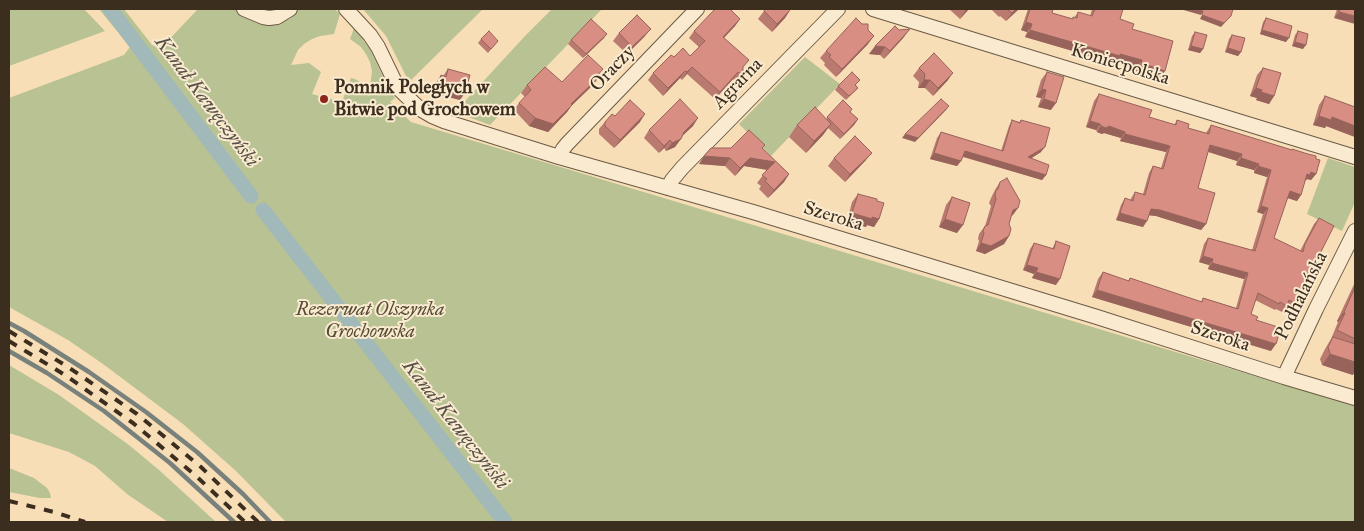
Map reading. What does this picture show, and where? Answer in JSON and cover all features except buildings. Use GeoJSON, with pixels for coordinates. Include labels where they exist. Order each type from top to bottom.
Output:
{"type":"FeatureCollection","features":[{"type":"Feature","properties":{"kind":"street"},"geometry":{"type":"LineString","coordinates":[[244,9],[269,18],[277,17],[290,9]]}},
{"type":"Feature","properties":{"kind":"street","name":"Szeroka"},"geometry":{"type":"LineString","coordinates":[[346,9],[370,35],[401,91],[420,109],[444,122],[753,212],[1355,398]]}},
{"type":"Feature","properties":{"kind":"street","name":"Oraczy"},"geometry":{"type":"LineString","coordinates":[[559,157],[562,149],[697,9]]}},
{"type":"Feature","properties":{"kind":"street","name":"Agrarna"},"geometry":{"type":"LineString","coordinates":[[668,188],[682,168],[838,9]]}},
{"type":"Feature","properties":{"kind":"street","name":"Koniecpolska"},"geometry":{"type":"LineString","coordinates":[[873,9],[1355,157]]}},
{"type":"Feature","properties":{"kind":"street","name":"Podhalańska"},"geometry":{"type":"LineString","coordinates":[[1284,377],[1355,231]]}},
{"type":"Feature","properties":{"kind":"green space"},"geometry":{"type":"Polygon","coordinates":[[[9,9],[84,9],[105,31],[9,66],[9,9]]]}},
{"type":"Feature","properties":{"kind":"green space","name":"Rezerwat Olszynka Grochowska"},"geometry":{"type":"Polygon","coordinates":[[[99,9],[124,9],[152,45],[161,48],[198,9],[237,9],[262,22],[271,23],[290,19],[299,9],[335,9],[340,14],[334,34],[320,36],[304,44],[298,50],[291,65],[309,63],[321,72],[312,94],[342,102],[351,78],[370,88],[372,71],[370,62],[361,47],[350,39],[354,28],[370,49],[395,98],[390,102],[411,122],[1355,406],[1355,522],[286,522],[236,471],[183,424],[68,340],[9,307],[9,98],[124,55],[130,47],[99,9]]]}},
{"type":"Feature","properties":{"kind":"green space"},"geometry":{"type":"Polygon","coordinates":[[[363,9],[483,9],[409,82],[386,36],[363,9]]]}},
{"type":"Feature","properties":{"kind":"green space"},"geometry":{"type":"Polygon","coordinates":[[[552,9],[602,9],[490,125],[455,112],[525,36],[552,9]]]}},
{"type":"Feature","properties":{"kind":"green space"},"geometry":{"type":"Polygon","coordinates":[[[805,57],[840,84],[771,156],[739,124],[805,57]]]}},
{"type":"Feature","properties":{"kind":"green space"},"geometry":{"type":"Polygon","coordinates":[[[1328,158],[1355,167],[1355,202],[1342,231],[1307,214],[1328,158]]]}},
{"type":"Feature","properties":{"kind":"green space"},"geometry":{"type":"Polygon","coordinates":[[[9,365],[59,395],[129,445],[216,522],[168,522],[127,494],[95,466],[69,452],[9,433],[9,365]]]}},
{"type":"Feature","properties":{"kind":"green space"},"geometry":{"type":"Polygon","coordinates":[[[9,468],[34,478],[47,488],[51,498],[40,498],[9,492],[9,468]]]}},
{"type":"Feature","properties":{"kind":"waterway","name":"Kanał Kawęczyński"},"geometry":{"type":"LineString","coordinates":[[110,9],[251,196]]}},
{"type":"Feature","properties":{"kind":"waterway","name":"Kanał Kawęczyński"},"geometry":{"type":"LineString","coordinates":[[263,210],[505,522]]}},
{"type":"Feature","properties":{"kind":"waterway"},"geometry":{"type":"LineString","coordinates":[[9,323],[89,372],[146,412],[197,452],[243,494],[270,522]]}},
{"type":"Feature","properties":{"kind":"waterway"},"geometry":{"type":"LineString","coordinates":[[9,351],[47,373],[104,411],[170,463],[234,522]]}},
{"type":"Feature","properties":{"kind":"railway"},"geometry":{"type":"LineString","coordinates":[[9,331],[68,367],[137,414],[201,467],[258,522]]}},
{"type":"Feature","properties":{"kind":"railway"},"geometry":{"type":"LineString","coordinates":[[9,341],[65,375],[133,423],[196,476],[245,522]]}},
{"type":"Feature","properties":{"kind":"railway"},"geometry":{"type":"LineString","coordinates":[[9,501],[85,522]]}},
{"type":"Feature","properties":{"kind":"place","name":"Pomnik Poległych w Bitwie pod Grochowem"},"geometry":{"type":"Point","coordinates":[324,99]}}]}
